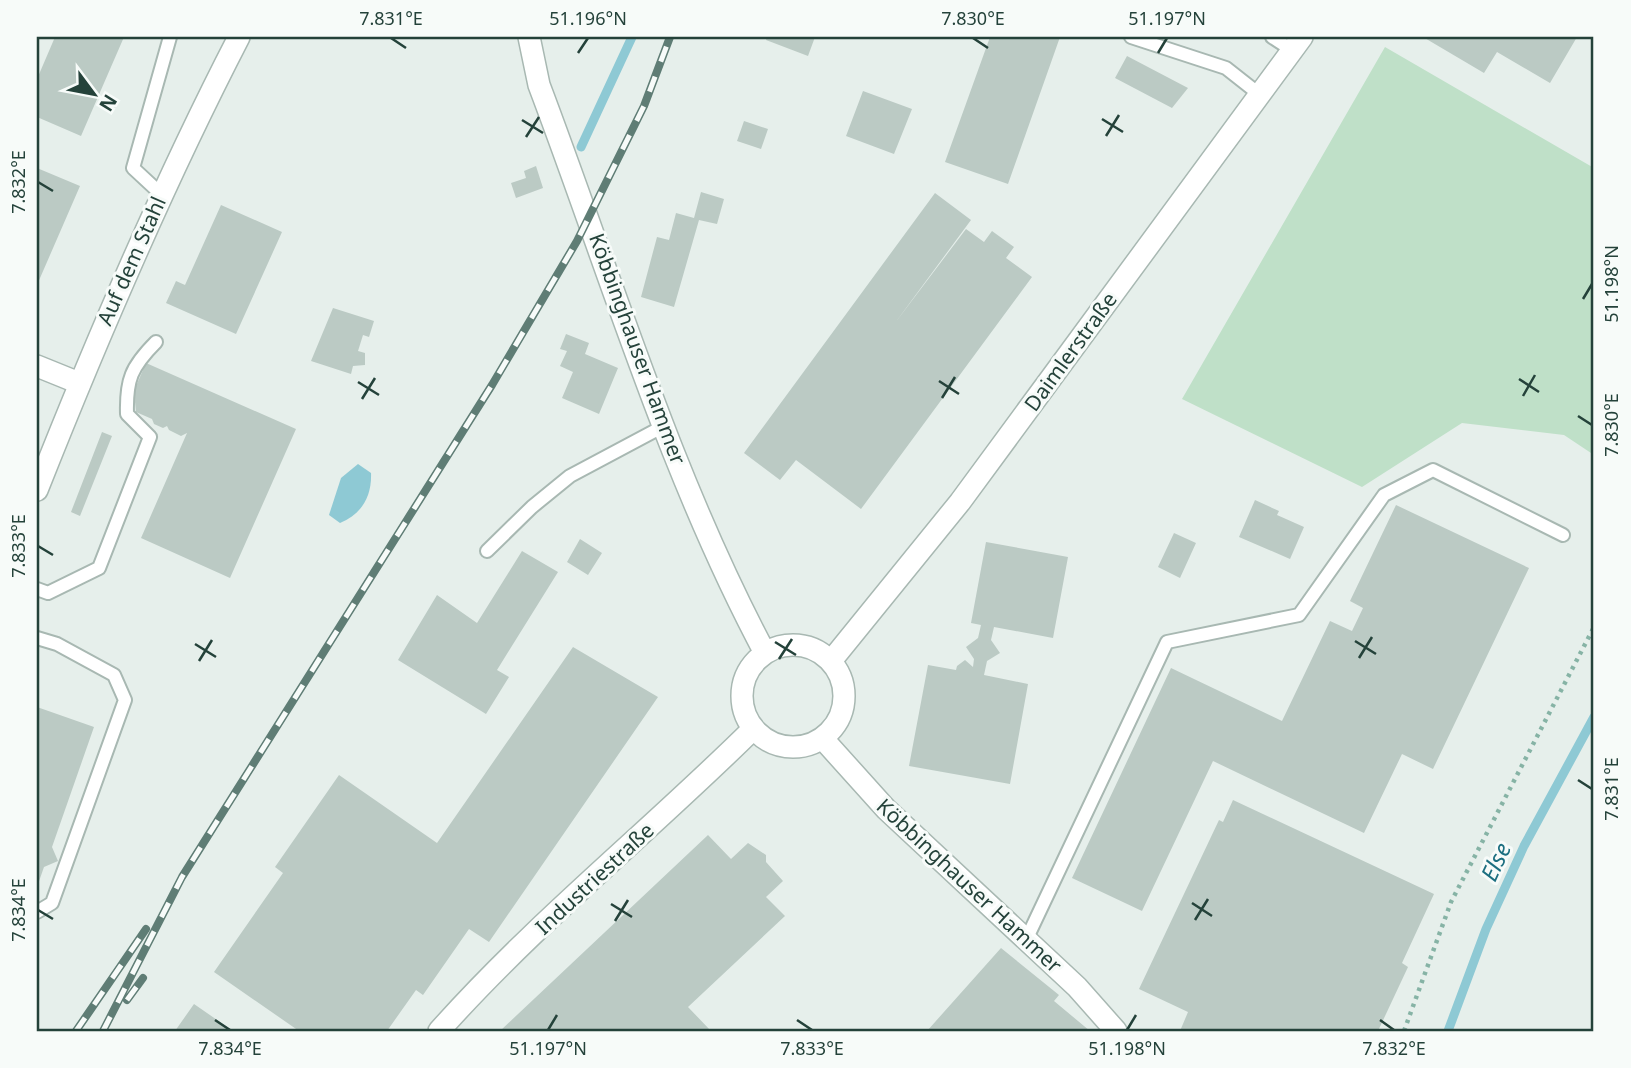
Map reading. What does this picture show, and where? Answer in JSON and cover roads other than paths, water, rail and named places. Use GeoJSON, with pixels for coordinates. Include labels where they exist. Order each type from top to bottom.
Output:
{"type":"FeatureCollection","features":[{"type":"Feature","properties":{"kind":"street","name":"Auf dem Stahl"},"geometry":{"type":"LineString","coordinates":[[37,490],[79,383],[161,194],[239,37]]}},
{"type":"Feature","properties":{"kind":"street","name":"Köbbinghauser Hammer"},"geometry":{"type":"LineString","coordinates":[[529,37],[539,85],[662,427],[746,618],[765,653]]}},
{"type":"Feature","properties":{"kind":"street","name":"Daimlerstraße"},"geometry":{"type":"LineString","coordinates":[[831,661],[960,502],[1297,43]]}},
{"type":"Feature","properties":{"kind":"street"},"geometry":{"type":"LineString","coordinates":[[37,366],[79,383]]}},
{"type":"Feature","properties":{"kind":"street"},"geometry":{"type":"LineString","coordinates":[[799,645],[816,650],[831,661],[839,673],[845,702],[834,729],[823,739],[805,747],[786,748],[767,742],[753,729],[744,714],[741,697],[744,680],[752,665],[765,653],[781,646],[799,645]]}},
{"type":"Feature","properties":{"kind":"street","name":"Industriestraße"},"geometry":{"type":"LineString","coordinates":[[439,1031],[534,935],[688,794],[753,729]]}},
{"type":"Feature","properties":{"kind":"street","name":"Köbbinghauser Hammer"},"geometry":{"type":"LineString","coordinates":[[823,739],[886,809],[1077,987],[1116,1031]]}},
{"type":"Feature","properties":{"kind":"lane"},"geometry":{"type":"LineString","coordinates":[[161,194],[133,168],[170,37]]}},
{"type":"Feature","properties":{"kind":"lane"},"geometry":{"type":"LineString","coordinates":[[1131,37],[1226,68],[1259,93]]}},
{"type":"Feature","properties":{"kind":"lane"},"geometry":{"type":"LineString","coordinates":[[1272,37],[1297,43]]}},
{"type":"Feature","properties":{"kind":"lane"},"geometry":{"type":"LineString","coordinates":[[37,589],[48,593],[99,568],[150,437],[127,414],[126,385],[144,354],[156,342]]}},
{"type":"Feature","properties":{"kind":"lane"},"geometry":{"type":"LineString","coordinates":[[487,551],[570,476],[662,427]]}},
{"type":"Feature","properties":{"kind":"lane"},"geometry":{"type":"LineString","coordinates":[[1026,940],[1167,642],[1299,615],[1384,495],[1433,470],[1563,535]]}},
{"type":"Feature","properties":{"kind":"lane"},"geometry":{"type":"LineString","coordinates":[[37,638],[57,644],[114,675],[125,700],[52,903],[37,912]]}},
{"type":"Feature","properties":{"kind":"water"},"geometry":{"type":"Polygon","coordinates":[[[358,464],[371,473],[370,489],[360,509],[340,523],[329,515],[341,478],[358,464]]]}},
{"type":"Feature","properties":{"kind":"waterway"},"geometry":{"type":"LineString","coordinates":[[581,147],[632,37]]}},
{"type":"Feature","properties":{"kind":"waterway","name":"Else"},"geometry":{"type":"LineString","coordinates":[[1448,1031],[1486,929],[1524,846],[1594,717]]}},
{"type":"Feature","properties":{"kind":"railway"},"geometry":{"type":"LineString","coordinates":[[103,1031],[182,877],[492,385],[577,241],[644,106],[670,37]]}},
{"type":"Feature","properties":{"kind":"railway"},"geometry":{"type":"LineString","coordinates":[[76,1031],[146,929]]}},
{"type":"Feature","properties":{"kind":"railway"},"geometry":{"type":"LineString","coordinates":[[127,1000],[143,978]]}}]}
